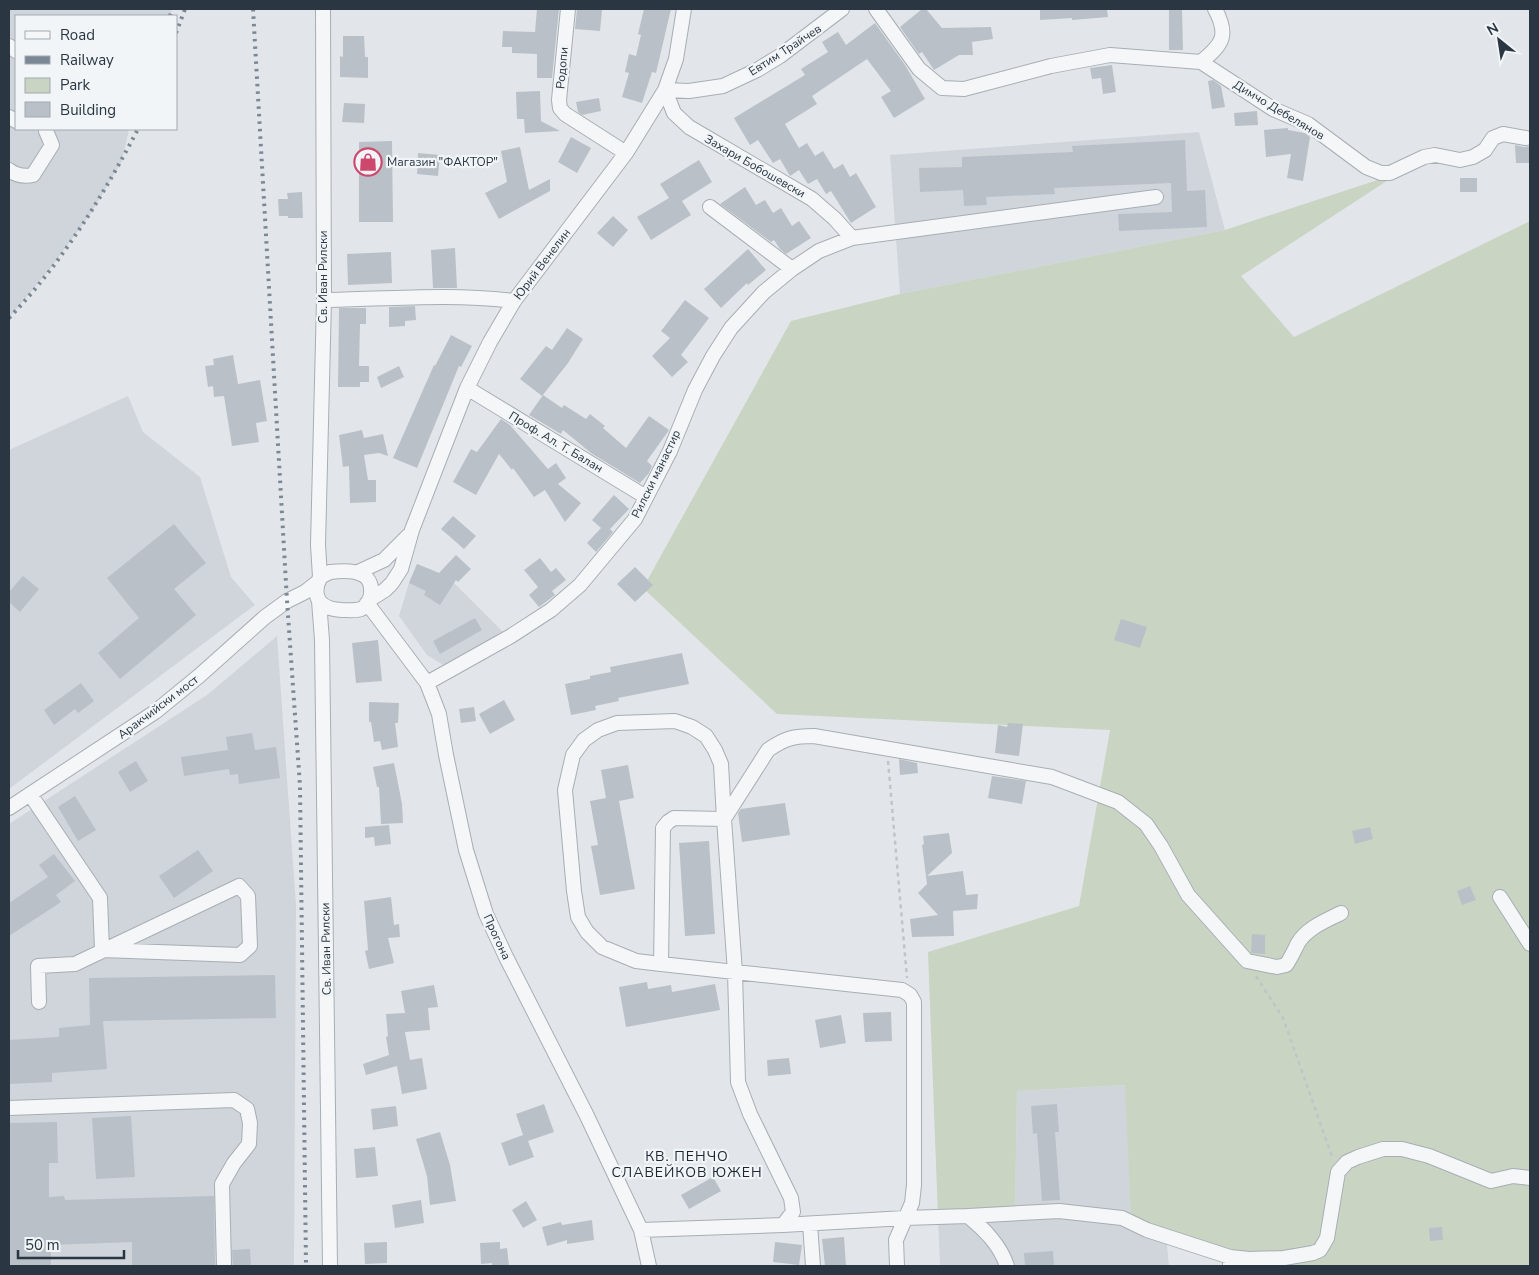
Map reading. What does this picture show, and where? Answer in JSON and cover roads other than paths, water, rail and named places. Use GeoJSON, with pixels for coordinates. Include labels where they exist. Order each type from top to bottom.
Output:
{"type":"FeatureCollection","features":[{"type":"Feature","properties":{"kind":"street","name":"Св. Иван Рилски"},"geometry":{"type":"LineString","coordinates":[[319,579],[318,545],[324,300],[323,9]]}},
{"type":"Feature","properties":{"kind":"street","name":"Родопи"},"geometry":{"type":"LineString","coordinates":[[568,9],[559,100],[560,108],[565,114],[626,153]]}},
{"type":"Feature","properties":{"kind":"street","name":"Юрий Венелин"},"geometry":{"type":"LineString","coordinates":[[368,602],[385,590],[398,575],[412,530],[466,388],[490,342],[514,301],[626,153],[664,90],[676,59],[684,9]]}},
{"type":"Feature","properties":{"kind":"street","name":"Евтим Трайчев"},"geometry":{"type":"LineString","coordinates":[[664,90],[689,92],[723,86],[757,70],[780,56],[842,9]]}},
{"type":"Feature","properties":{"kind":"street","name":"Димчо Дебелянов"},"geometry":{"type":"LineString","coordinates":[[876,9],[919,69],[942,88],[964,89],[1051,66],[1110,55],[1201,62],[1273,109],[1308,124],[1366,167],[1380,173],[1390,173],[1424,157],[1435,155],[1460,160],[1473,157],[1484,150],[1493,138],[1503,134],[1526,138]]}},
{"type":"Feature","properties":{"kind":"street"},"geometry":{"type":"LineString","coordinates":[[1201,62],[1222,42],[1224,28],[1215,9]]}},
{"type":"Feature","properties":{"kind":"street","name":"Захари Бобошевски"},"geometry":{"type":"LineString","coordinates":[[664,90],[674,113],[689,127],[812,199],[835,219],[852,238]]}},
{"type":"Feature","properties":{"kind":"street"},"geometry":{"type":"LineString","coordinates":[[9,170],[20,175],[34,174],[52,145],[44,130]]}},
{"type":"Feature","properties":{"kind":"street","name":"Рилски манастир"},"geometry":{"type":"LineString","coordinates":[[427,683],[511,636],[551,610],[580,584],[635,519],[670,450],[695,390],[713,356],[731,328],[764,292],[792,269],[819,251],[852,238],[1156,197]]}},
{"type":"Feature","properties":{"kind":"street"},"geometry":{"type":"LineString","coordinates":[[710,207],[792,269]]}},
{"type":"Feature","properties":{"kind":"street"},"geometry":{"type":"LineString","coordinates":[[324,300],[445,296],[514,301]]}},
{"type":"Feature","properties":{"kind":"street","name":"Проф. Ал. Т. Балан"},"geometry":{"type":"LineString","coordinates":[[466,388],[646,496]]}},
{"type":"Feature","properties":{"kind":"street","name":"Юрий Венелин"},"geometry":{"type":"LineString","coordinates":[[358,572],[384,560],[398,548],[412,530]]}},
{"type":"Feature","properties":{"kind":"street"},"geometry":{"type":"LineString","coordinates":[[318,545],[336,572]]}},
{"type":"Feature","properties":{"kind":"street"},"geometry":{"type":"LineString","coordinates":[[330,572],[358,572],[364,575],[370,582],[372,590],[368,602],[360,609],[354,611],[333,610],[324,607],[318,599],[316,589],[319,579],[330,572]]}},
{"type":"Feature","properties":{"kind":"street","name":"Аракчийски мост"},"geometry":{"type":"LineString","coordinates":[[9,808],[155,712],[199,676],[265,617],[287,601],[299,596],[319,579]]}},
{"type":"Feature","properties":{"kind":"street"},"geometry":{"type":"LineString","coordinates":[[299,596],[310,595],[318,599]]}},
{"type":"Feature","properties":{"kind":"street","name":"Св. Иван Рилски"},"geometry":{"type":"LineString","coordinates":[[318,599],[322,632],[330,1266]]}},
{"type":"Feature","properties":{"kind":"street","name":"Прогона"},"geometry":{"type":"LineString","coordinates":[[368,602],[427,683],[439,714],[466,850],[486,914],[586,1114],[641,1230],[649,1266]]}},
{"type":"Feature","properties":{"kind":"street","name":"Св. Иван Рилски"},"geometry":{"type":"LineString","coordinates":[[322,632],[325,622],[333,610]]}},
{"type":"Feature","properties":{"kind":"street"},"geometry":{"type":"LineString","coordinates":[[783,1226],[793,1212],[791,1198],[750,1114],[738,1082],[736,972],[721,764],[706,736],[692,727],[675,721],[617,723],[598,730],[584,740],[573,755],[565,790],[578,917],[587,932],[602,947],[636,961],[661,964],[736,972],[902,990],[910,995],[914,1002],[914,1185],[912,1203],[896,1240],[897,1266]]}},
{"type":"Feature","properties":{"kind":"street"},"geometry":{"type":"LineString","coordinates":[[724,818],[768,750],[778,742],[793,736],[814,736],[1052,777],[1118,802],[1146,824],[1162,846],[1188,895],[1247,961],[1276,967],[1286,965],[1304,936],[1318,924],[1341,913]]}},
{"type":"Feature","properties":{"kind":"street"},"geometry":{"type":"LineString","coordinates":[[30,794],[100,898],[102,950]]}},
{"type":"Feature","properties":{"kind":"street"},"geometry":{"type":"LineString","coordinates":[[661,964],[663,828],[674,818],[724,818]]}},
{"type":"Feature","properties":{"kind":"street"},"geometry":{"type":"LineString","coordinates":[[40,1002],[38,966],[75,964],[102,950],[240,886],[248,896],[250,946],[240,954],[102,950]]}},
{"type":"Feature","properties":{"kind":"street"},"geometry":{"type":"LineString","coordinates":[[1500,896],[1530,944]]}},
{"type":"Feature","properties":{"kind":"street"},"geometry":{"type":"LineString","coordinates":[[9,1108],[234,1100],[247,1109],[250,1123],[249,1144],[234,1163],[222,1184],[224,1266]]}},
{"type":"Feature","properties":{"kind":"street"},"geometry":{"type":"LineString","coordinates":[[641,1230],[783,1226],[1058,1211],[1122,1218],[1230,1262],[1249,1259],[1284,1258],[1320,1250],[1327,1238],[1338,1172],[1347,1162],[1383,1149],[1402,1149],[1429,1156],[1491,1181],[1514,1176],[1530,1178]]}},
{"type":"Feature","properties":{"kind":"street"},"geometry":{"type":"LineString","coordinates":[[968,1216],[986,1230],[1004,1257],[1007,1266]]}},
{"type":"Feature","properties":{"kind":"street"},"geometry":{"type":"LineString","coordinates":[[810,1224],[813,1266]]}},
{"type":"Feature","properties":{"kind":"railway"},"geometry":{"type":"LineString","coordinates":[[170,15],[172,9]]}},
{"type":"Feature","properties":{"kind":"railway"},"geometry":{"type":"LineString","coordinates":[[178,28],[185,9]]}},
{"type":"Feature","properties":{"kind":"railway"},"geometry":{"type":"LineString","coordinates":[[253,9],[287,601],[300,786],[306,1266]]}},
{"type":"Feature","properties":{"kind":"railway"},"geometry":{"type":"LineString","coordinates":[[9,318],[47,275],[64,252],[96,204],[137,130]]}},
{"type":"Feature","properties":{"kind":"place","name":"Магазин \"ФАКТОР\""},"geometry":{"type":"Point","coordinates":[368,162]}},
{"type":"Feature","properties":{"kind":"district","name":"КВ. ПЕНЧО СЛАВЕЙКОВ ЮЖЕН"},"geometry":{"type":"Point","coordinates":[687,1164]}}]}
